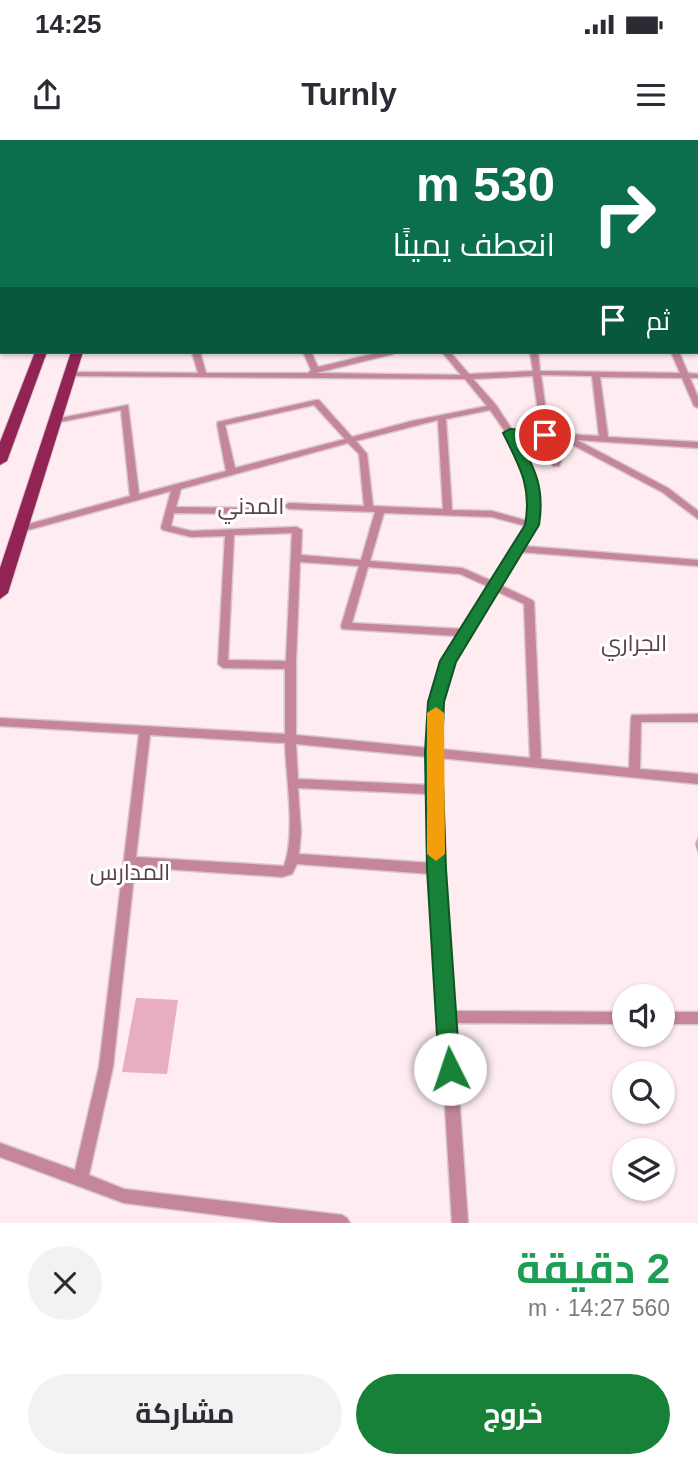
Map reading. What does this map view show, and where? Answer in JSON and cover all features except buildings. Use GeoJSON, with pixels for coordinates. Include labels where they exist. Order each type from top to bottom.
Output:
{"type":"FeatureCollection","features":[{"type":"Feature","properties":{"kind":"main road"},"geometry":{"type":"LineString","coordinates":[[0,461],[40,354]]}},
{"type":"Feature","properties":{"kind":"main road"},"geometry":{"type":"LineString","coordinates":[[0,593],[76,354]]}},
{"type":"Feature","properties":{"kind":"street"},"geometry":{"type":"LineString","coordinates":[[197,354],[204,375]]}},
{"type":"Feature","properties":{"kind":"street"},"geometry":{"type":"LineString","coordinates":[[308,354],[313,373]]}},
{"type":"Feature","properties":{"kind":"street"},"geometry":{"type":"LineString","coordinates":[[313,373],[383,354]]}},
{"type":"Feature","properties":{"kind":"street"},"geometry":{"type":"LineString","coordinates":[[448,354],[493,407],[510,433],[530,474],[536,503],[532,525],[448,661],[436,702],[433,752],[437,869],[460,1223]]}},
{"type":"Feature","properties":{"kind":"street"},"geometry":{"type":"LineString","coordinates":[[534,354],[545,435]]}},
{"type":"Feature","properties":{"kind":"street"},"geometry":{"type":"LineString","coordinates":[[676,354],[698,406]]}},
{"type":"Feature","properties":{"kind":"street"},"geometry":{"type":"LineString","coordinates":[[70,374],[313,373],[467,377],[537,373],[698,376]]}},
{"type":"Feature","properties":{"kind":"street"},"geometry":{"type":"LineString","coordinates":[[596,374],[604,440]]}},
{"type":"Feature","properties":{"kind":"street"},"geometry":{"type":"LineString","coordinates":[[231,472],[221,424],[316,402],[363,454],[369,510]]}},
{"type":"Feature","properties":{"kind":"street"},"geometry":{"type":"LineString","coordinates":[[55,421],[125,407],[135,498]]}},
{"type":"Feature","properties":{"kind":"street"},"geometry":{"type":"LineString","coordinates":[[20,529],[350,439],[493,407]]}},
{"type":"Feature","properties":{"kind":"street"},"geometry":{"type":"LineString","coordinates":[[442,417],[448,511]]}},
{"type":"Feature","properties":{"kind":"street"},"geometry":{"type":"LineString","coordinates":[[510,433],[698,445]]}},
{"type":"Feature","properties":{"kind":"street"},"geometry":{"type":"LineString","coordinates":[[556,464],[567,438]]}},
{"type":"Feature","properties":{"kind":"street"},"geometry":{"type":"LineString","coordinates":[[567,438],[665,490],[698,516]]}},
{"type":"Feature","properties":{"kind":"street"},"geometry":{"type":"LineString","coordinates":[[130,863],[282,872],[290,867],[292,859],[295,815],[289,739],[297,530],[191,534],[166,528],[177,486]]}},
{"type":"Feature","properties":{"kind":"street"},"geometry":{"type":"LineString","coordinates":[[289,506],[492,514],[532,525]]}},
{"type":"Feature","properties":{"kind":"street"},"geometry":{"type":"LineString","coordinates":[[171,510],[260,511]]}},
{"type":"Feature","properties":{"kind":"street"},"geometry":{"type":"LineString","coordinates":[[380,511],[346,626],[464,633]]}},
{"type":"Feature","properties":{"kind":"street"},"geometry":{"type":"LineString","coordinates":[[230,533],[223,664],[292,665]]}},
{"type":"Feature","properties":{"kind":"street"},"geometry":{"type":"LineString","coordinates":[[517,550],[698,563]]}},
{"type":"Feature","properties":{"kind":"street"},"geometry":{"type":"LineString","coordinates":[[296,558],[462,572],[528,602],[536,762]]}},
{"type":"Feature","properties":{"kind":"street"},"geometry":{"type":"LineString","coordinates":[[634,772],[636,718],[698,718]]}},
{"type":"Feature","properties":{"kind":"street"},"geometry":{"type":"LineString","coordinates":[[0,722],[289,739],[698,779]]}},
{"type":"Feature","properties":{"kind":"street"},"geometry":{"type":"LineString","coordinates":[[80,1181],[106,1067],[145,731]]}},
{"type":"Feature","properties":{"kind":"street"},"geometry":{"type":"LineString","coordinates":[[292,783],[434,790]]}},
{"type":"Feature","properties":{"kind":"street"},"geometry":{"type":"LineString","coordinates":[[292,859],[437,869]]}},
{"type":"Feature","properties":{"kind":"street"},"geometry":{"type":"LineString","coordinates":[[446,1017],[612,1018]]}},
{"type":"Feature","properties":{"kind":"street"},"geometry":{"type":"LineString","coordinates":[[675,1018],[698,1018]]}},
{"type":"Feature","properties":{"kind":"street"},"geometry":{"type":"LineString","coordinates":[[0,1150],[124,1196],[280,1219],[342,1223]]}},
{"type":"Feature","properties":{"kind":"shaded area"},"geometry":{"type":"Polygon","coordinates":[[[136,998],[178,1000],[167,1074],[122,1072],[136,998]]]}},
{"type":"Feature","properties":{"kind":"slow traffic"},"geometry":{"type":"LineString","coordinates":[[436,713],[433,752],[436,854]]}},
{"type":"Feature","properties":{"kind":"district","name":"المدني"},"geometry":{"type":"Point","coordinates":[251,506]}},
{"type":"Feature","properties":{"kind":"district","name":"الجراري"},"geometry":{"type":"Point","coordinates":[634,643]}},
{"type":"Feature","properties":{"kind":"district","name":"المدارس"},"geometry":{"type":"Point","coordinates":[130,872]}},
{"type":"Feature","properties":{"kind":"route"},"geometry":{"type":"LineString","coordinates":[[450,1069],[437,869],[433,752],[436,702],[448,661],[532,525],[536,503],[530,474],[522,451],[510,433],[545,435]]}}]}
